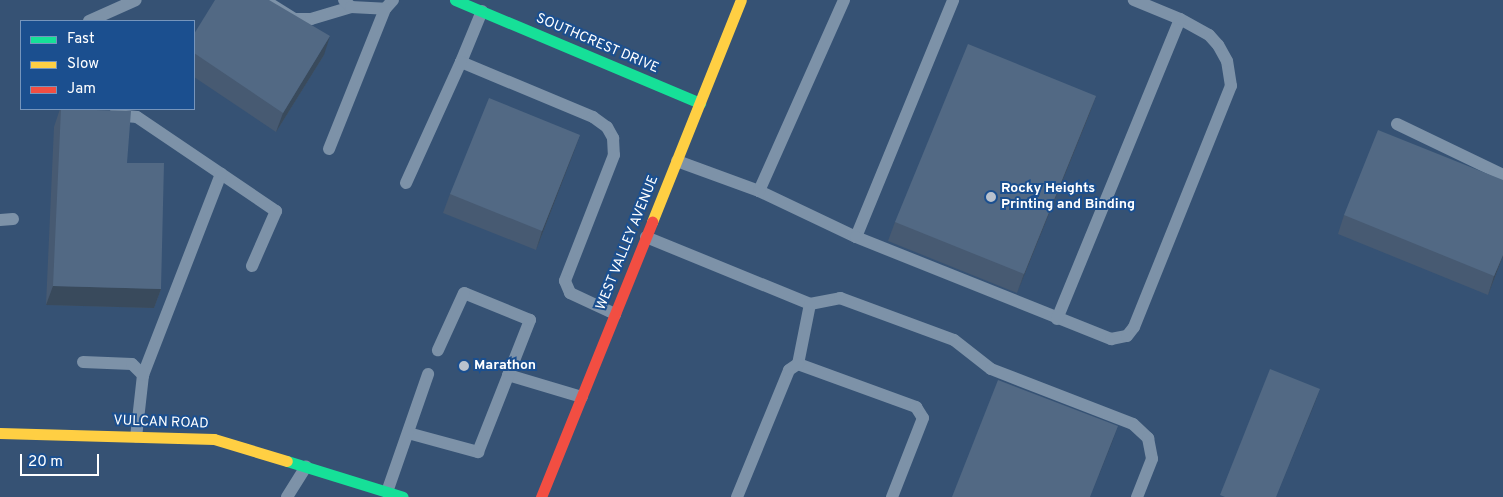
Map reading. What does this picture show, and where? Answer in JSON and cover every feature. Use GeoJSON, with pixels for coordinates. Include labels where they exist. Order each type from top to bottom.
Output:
{"type":"FeatureCollection","features":[{"type":"Feature","properties":{"kind":"street","name":"SOUTHCREST DRIVE"},"geometry":{"type":"LineString","coordinates":[[455,0],[700,103]]}},
{"type":"Feature","properties":{"kind":"street","name":"WEST VALLEY AVENUE"},"geometry":{"type":"LineString","coordinates":[[541,497],[741,0]]}},
{"type":"Feature","properties":{"kind":"street","name":"VULCAN ROAD"},"geometry":{"type":"LineString","coordinates":[[0,433],[214,439],[403,497]]}},
{"type":"Feature","properties":{"kind":"lane"},"geometry":{"type":"LineString","coordinates":[[90,20],[136,0]]}},
{"type":"Feature","properties":{"kind":"lane"},"geometry":{"type":"LineString","coordinates":[[264,0],[295,19],[311,19],[347,4],[389,4],[329,149]]}},
{"type":"Feature","properties":{"kind":"lane"},"geometry":{"type":"LineString","coordinates":[[760,191],[844,0]]}},
{"type":"Feature","properties":{"kind":"lane"},"geometry":{"type":"LineString","coordinates":[[856,237],[954,0]]}},
{"type":"Feature","properties":{"kind":"lane"},"geometry":{"type":"LineString","coordinates":[[677,161],[760,191],[856,237],[1111,340],[1127,336],[1134,327],[1230,86],[1226,61],[1218,45],[1209,35],[1180,19],[1134,0]]}},
{"type":"Feature","properties":{"kind":"lane"},"geometry":{"type":"LineString","coordinates":[[406,183],[482,11]]}},
{"type":"Feature","properties":{"kind":"lane"},"geometry":{"type":"LineString","coordinates":[[1056,318],[1180,19]]}},
{"type":"Feature","properties":{"kind":"lane"},"geometry":{"type":"LineString","coordinates":[[461,62],[594,117],[607,126],[613,138],[614,155],[564,281],[570,293],[615,314]]}},
{"type":"Feature","properties":{"kind":"lane"},"geometry":{"type":"LineString","coordinates":[[101,114],[137,117],[276,211],[252,266]]}},
{"type":"Feature","properties":{"kind":"lane"},"geometry":{"type":"LineString","coordinates":[[1397,124],[1503,175]]}},
{"type":"Feature","properties":{"kind":"lane"},"geometry":{"type":"LineString","coordinates":[[136,437],[143,375],[221,174]]}},
{"type":"Feature","properties":{"kind":"lane"},"geometry":{"type":"LineString","coordinates":[[0,220],[13,219]]}},
{"type":"Feature","properties":{"kind":"lane"},"geometry":{"type":"LineString","coordinates":[[646,237],[810,304],[840,298],[954,340],[992,369],[1133,424],[1148,438],[1152,459],[1136,497]]}},
{"type":"Feature","properties":{"kind":"lane"},"geometry":{"type":"LineString","coordinates":[[408,433],[478,452],[530,320],[464,293],[438,350]]}},
{"type":"Feature","properties":{"kind":"lane"},"geometry":{"type":"LineString","coordinates":[[737,497],[789,370],[798,364],[810,304]]}},
{"type":"Feature","properties":{"kind":"lane"},"geometry":{"type":"LineString","coordinates":[[83,362],[132,364],[143,375]]}},
{"type":"Feature","properties":{"kind":"lane"},"geometry":{"type":"LineString","coordinates":[[798,364],[916,407],[923,418],[892,497]]}},
{"type":"Feature","properties":{"kind":"lane"},"geometry":{"type":"LineString","coordinates":[[387,492],[428,374]]}},
{"type":"Feature","properties":{"kind":"lane"},"geometry":{"type":"LineString","coordinates":[[508,375],[582,397]]}},
{"type":"Feature","properties":{"kind":"lane"},"geometry":{"type":"LineString","coordinates":[[286,497],[306,468]]}},
{"type":"Feature","properties":{"kind":"building"},"geometry":{"type":"Polygon","coordinates":[[[215,0],[269,0],[330,36],[283,113],[195,54],[195,32],[215,0]]]}},
{"type":"Feature","properties":{"kind":"building"},"geometry":{"type":"Polygon","coordinates":[[[968,44],[1096,96],[1024,274],[895,222],[968,44]]]}},
{"type":"Feature","properties":{"kind":"building"},"geometry":{"type":"Polygon","coordinates":[[[489,98],[580,135],[542,231],[450,194],[489,98]]]}},
{"type":"Feature","properties":{"kind":"building"},"geometry":{"type":"Polygon","coordinates":[[[61,110],[131,111],[127,163],[164,163],[161,289],[53,286],[61,110]]]}},
{"type":"Feature","properties":{"kind":"building"},"geometry":{"type":"Polygon","coordinates":[[[1378,130],[1503,180],[1503,255],[1494,276],[1344,215],[1378,130]]]}},
{"type":"Feature","properties":{"kind":"building"},"geometry":{"type":"Polygon","coordinates":[[[1270,369],[1320,389],[1276,497],[1225,497],[1220,495],[1270,369]]]}},
{"type":"Feature","properties":{"kind":"building"},"geometry":{"type":"Polygon","coordinates":[[[998,380],[1118,426],[1090,497],[952,497],[998,380]]]}},
{"type":"Feature","properties":{"kind":"traffic: fast"},"geometry":{"type":"LineString","coordinates":[[455,0],[700,103]]}},
{"type":"Feature","properties":{"kind":"traffic: fast"},"geometry":{"type":"LineString","coordinates":[[287,461],[403,497]]}},
{"type":"Feature","properties":{"kind":"traffic: slow"},"geometry":{"type":"LineString","coordinates":[[652,222],[741,0]]}},
{"type":"Feature","properties":{"kind":"traffic: slow"},"geometry":{"type":"LineString","coordinates":[[0,433],[214,439],[287,461]]}},
{"type":"Feature","properties":{"kind":"traffic: jam"},"geometry":{"type":"LineString","coordinates":[[541,497],[652,222]]}},
{"type":"Feature","properties":{"kind":"place","name":"Rocky Heights Printing and Binding"},"geometry":{"type":"Point","coordinates":[991,197]}},
{"type":"Feature","properties":{"kind":"place","name":"Marathon"},"geometry":{"type":"Point","coordinates":[464,366]}}]}
